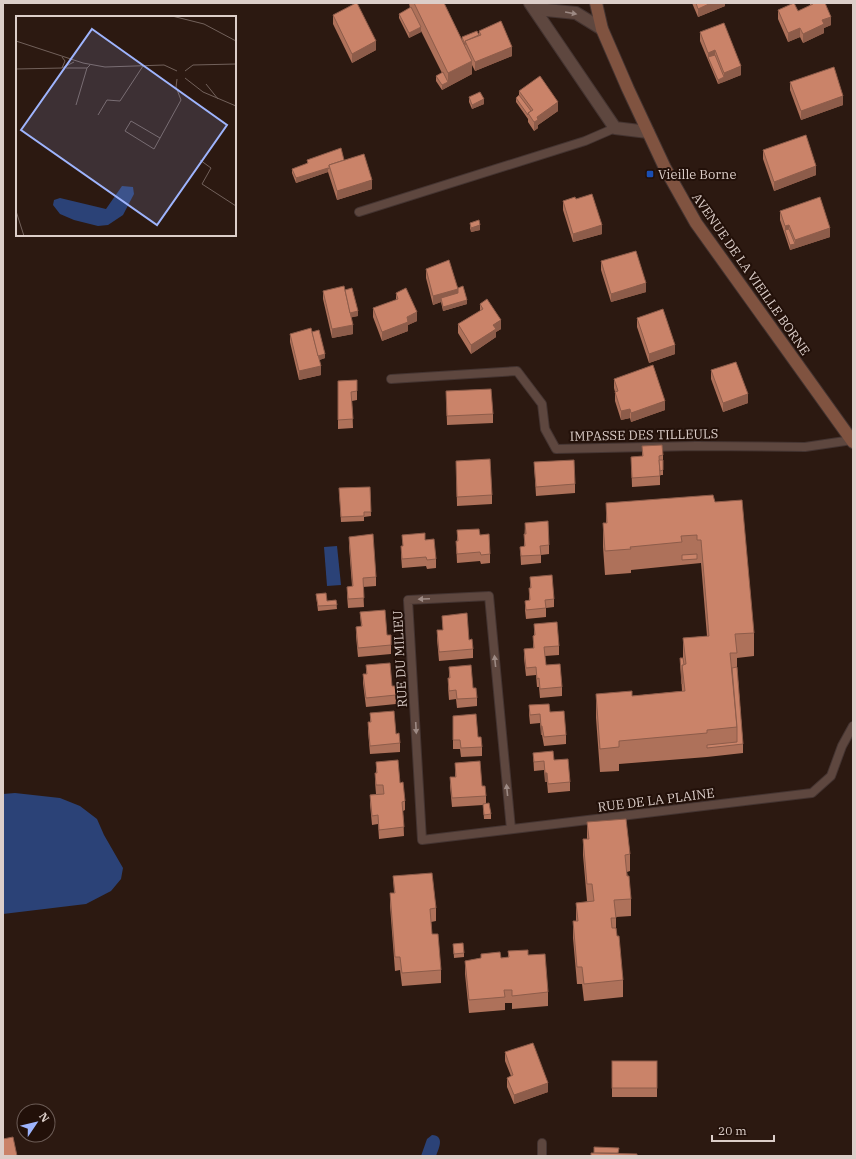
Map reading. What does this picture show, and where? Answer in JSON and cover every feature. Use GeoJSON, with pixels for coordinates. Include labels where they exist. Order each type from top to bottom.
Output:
{"type":"FeatureCollection","features":[{"type":"Feature","properties":{"kind":"main road","name":"AVENUE DE LA VIEILLE BORNE"},"geometry":{"type":"LineString","coordinates":[[596,3],[602,29],[664,168],[696,223],[852,441]]}},
{"type":"Feature","properties":{"kind":"street"},"geometry":{"type":"LineString","coordinates":[[530,3],[615,128],[648,132]]}},
{"type":"Feature","properties":{"kind":"street"},"geometry":{"type":"LineString","coordinates":[[538,3],[546,10],[576,13],[602,29]]}},
{"type":"Feature","properties":{"kind":"lane"},"geometry":{"type":"LineString","coordinates":[[359,212],[585,141],[615,128]]}},
{"type":"Feature","properties":{"kind":"lane","name":"IMPASSE DES TILLEULS"},"geometry":{"type":"LineString","coordinates":[[391,379],[517,372],[542,404],[545,429],[556,449],[696,446],[805,447],[852,441]]}},
{"type":"Feature","properties":{"kind":"lane","name":"RUE DU MILIEU"},"geometry":{"type":"LineString","coordinates":[[422,840],[408,600],[489,596],[511,829]]}},
{"type":"Feature","properties":{"kind":"lane","name":"RUE DE LA PLAINE"},"geometry":{"type":"LineString","coordinates":[[422,840],[812,793],[831,776],[842,746],[853,726]]}},
{"type":"Feature","properties":{"kind":"lane"},"geometry":{"type":"LineString","coordinates":[[542,1143],[542,1156]]}},
{"type":"Feature","properties":{"kind":"water"},"geometry":{"type":"Polygon","coordinates":[[[337,546],[341,585],[327,586],[324,547],[337,546]]]}},
{"type":"Feature","properties":{"kind":"water"},"geometry":{"type":"Polygon","coordinates":[[[15,793],[60,798],[80,806],[97,819],[104,835],[123,868],[121,879],[111,891],[86,904],[3,914],[3,794],[15,793]]]}},
{"type":"Feature","properties":{"kind":"water"},"geometry":{"type":"Polygon","coordinates":[[[432,1135],[436,1136],[440,1140],[436,1156],[421,1156],[427,1139],[432,1135]]]}},
{"type":"Feature","properties":{"kind":"building"},"geometry":{"type":"Polygon","coordinates":[[[356,3],[376,41],[352,54],[333,15],[356,3]]]}},
{"type":"Feature","properties":{"kind":"building"},"geometry":{"type":"Polygon","coordinates":[[[414,3],[444,3],[472,61],[448,73],[414,3]]]}},
{"type":"Feature","properties":{"kind":"building"},"geometry":{"type":"Polygon","coordinates":[[[696,3],[711,3],[698,9],[696,3]]]}},
{"type":"Feature","properties":{"kind":"building"},"geometry":{"type":"Polygon","coordinates":[[[794,3],[798,11],[813,4],[812,3],[825,3],[831,17],[822,20],[824,24],[803,34],[800,28],[788,33],[778,10],[794,3]]]}},
{"type":"Feature","properties":{"kind":"building"},"geometry":{"type":"Polygon","coordinates":[[[411,7],[421,27],[409,33],[399,14],[411,7]]]}},
{"type":"Feature","properties":{"kind":"building"},"geometry":{"type":"Polygon","coordinates":[[[501,21],[512,47],[475,62],[465,41],[481,35],[479,31],[501,21]]]}},
{"type":"Feature","properties":{"kind":"building"},"geometry":{"type":"Polygon","coordinates":[[[724,23],[741,66],[724,73],[715,50],[708,53],[700,32],[724,23]]]}},
{"type":"Feature","properties":{"kind":"building"},"geometry":{"type":"Polygon","coordinates":[[[477,31],[479,35],[465,41],[465,45],[462,37],[477,31]]]}},
{"type":"Feature","properties":{"kind":"building"},"geometry":{"type":"Polygon","coordinates":[[[715,55],[724,77],[718,80],[708,57],[715,55]]]}},
{"type":"Feature","properties":{"kind":"building"},"geometry":{"type":"Polygon","coordinates":[[[834,67],[843,96],[801,111],[790,82],[834,67]]]}},
{"type":"Feature","properties":{"kind":"building"},"geometry":{"type":"Polygon","coordinates":[[[443,72],[448,82],[442,85],[436,76],[443,72]]]}},
{"type":"Feature","properties":{"kind":"building"},"geometry":{"type":"Polygon","coordinates":[[[540,76],[558,102],[537,117],[538,120],[534,122],[528,113],[533,110],[519,91],[540,76]]]}},
{"type":"Feature","properties":{"kind":"building"},"geometry":{"type":"Polygon","coordinates":[[[480,92],[484,99],[472,105],[469,97],[480,92]]]}},
{"type":"Feature","properties":{"kind":"building"},"geometry":{"type":"Polygon","coordinates":[[[519,95],[531,111],[528,115],[516,98],[519,95]]]}},
{"type":"Feature","properties":{"kind":"building"},"geometry":{"type":"Polygon","coordinates":[[[806,135],[816,166],[774,182],[763,150],[806,135]]]}},
{"type":"Feature","properties":{"kind":"building"},"geometry":{"type":"Polygon","coordinates":[[[341,148],[344,160],[329,165],[329,169],[328,168],[296,178],[292,169],[308,163],[307,160],[341,148]]]}},
{"type":"Feature","properties":{"kind":"building"},"geometry":{"type":"Polygon","coordinates":[[[364,154],[372,180],[337,191],[329,165],[364,154]]]}},
{"type":"Feature","properties":{"kind":"building"},"geometry":{"type":"Polygon","coordinates":[[[592,194],[602,225],[573,234],[563,201],[592,194]]]}},
{"type":"Feature","properties":{"kind":"building"},"geometry":{"type":"Polygon","coordinates":[[[820,197],[830,228],[795,240],[789,225],[785,226],[780,211],[820,197]]]}},
{"type":"Feature","properties":{"kind":"building"},"geometry":{"type":"Polygon","coordinates":[[[479,220],[480,225],[471,228],[470,223],[479,220]]]}},
{"type":"Feature","properties":{"kind":"building"},"geometry":{"type":"Polygon","coordinates":[[[789,229],[795,244],[790,245],[785,230],[789,229]]]}},
{"type":"Feature","properties":{"kind":"building"},"geometry":{"type":"Polygon","coordinates":[[[636,251],[646,283],[611,294],[601,261],[636,251]]]}},
{"type":"Feature","properties":{"kind":"building"},"geometry":{"type":"Polygon","coordinates":[[[449,260],[458,289],[433,296],[426,269],[449,260]]]}},
{"type":"Feature","properties":{"kind":"building"},"geometry":{"type":"Polygon","coordinates":[[[344,286],[353,325],[332,329],[323,291],[344,286]]]}},
{"type":"Feature","properties":{"kind":"building"},"geometry":{"type":"Polygon","coordinates":[[[463,286],[467,300],[443,307],[441,298],[458,293],[458,288],[463,286]]]}},
{"type":"Feature","properties":{"kind":"building"},"geometry":{"type":"Polygon","coordinates":[[[352,288],[358,311],[350,313],[345,290],[352,288]]]}},
{"type":"Feature","properties":{"kind":"building"},"geometry":{"type":"Polygon","coordinates":[[[406,288],[417,312],[407,317],[408,322],[382,332],[373,308],[398,299],[396,293],[406,288]]]}},
{"type":"Feature","properties":{"kind":"building"},"geometry":{"type":"Polygon","coordinates":[[[487,299],[501,320],[493,325],[496,329],[471,345],[458,324],[483,309],[480,304],[487,299]]]}},
{"type":"Feature","properties":{"kind":"building"},"geometry":{"type":"Polygon","coordinates":[[[663,309],[675,345],[649,354],[637,318],[663,309]]]}},
{"type":"Feature","properties":{"kind":"building"},"geometry":{"type":"Polygon","coordinates":[[[311,328],[321,366],[299,371],[290,334],[311,328]]]}},
{"type":"Feature","properties":{"kind":"building"},"geometry":{"type":"Polygon","coordinates":[[[319,330],[325,354],[318,356],[312,332],[319,330]]]}},
{"type":"Feature","properties":{"kind":"building"},"geometry":{"type":"Polygon","coordinates":[[[736,362],[748,394],[723,403],[711,370],[736,362]]]}},
{"type":"Feature","properties":{"kind":"building"},"geometry":{"type":"Polygon","coordinates":[[[653,365],[665,401],[631,413],[630,409],[621,411],[615,392],[618,391],[614,379],[653,365]]]}},
{"type":"Feature","properties":{"kind":"building"},"geometry":{"type":"Polygon","coordinates":[[[357,380],[357,391],[351,392],[353,419],[338,420],[338,381],[357,380]]]}},
{"type":"Feature","properties":{"kind":"building"},"geometry":{"type":"Polygon","coordinates":[[[491,389],[493,414],[447,416],[446,391],[491,389]]]}},
{"type":"Feature","properties":{"kind":"building"},"geometry":{"type":"Polygon","coordinates":[[[662,445],[663,455],[659,456],[660,476],[632,478],[631,457],[643,456],[642,446],[662,445]]]}},
{"type":"Feature","properties":{"kind":"building"},"geometry":{"type":"Polygon","coordinates":[[[490,459],[492,495],[457,497],[456,461],[490,459]]]}},
{"type":"Feature","properties":{"kind":"building"},"geometry":{"type":"Polygon","coordinates":[[[574,460],[575,484],[536,487],[534,462],[574,460]]]}},
{"type":"Feature","properties":{"kind":"building"},"geometry":{"type":"Polygon","coordinates":[[[659,460],[663,460],[663,470],[660,471],[659,460]]]}},
{"type":"Feature","properties":{"kind":"building"},"geometry":{"type":"Polygon","coordinates":[[[370,487],[371,512],[364,512],[364,516],[341,517],[339,488],[370,487]]]}},
{"type":"Feature","properties":{"kind":"building"},"geometry":{"type":"Polygon","coordinates":[[[713,495],[715,502],[742,500],[754,633],[735,634],[737,653],[730,653],[737,727],[707,730],[707,733],[619,741],[619,747],[600,749],[596,694],[632,691],[632,696],[685,691],[682,665],[686,664],[683,638],[709,636],[701,540],[697,540],[697,535],[681,536],[682,542],[605,551],[603,523],[607,523],[606,503],[713,495]]]}},
{"type":"Feature","properties":{"kind":"building"},"geometry":{"type":"Polygon","coordinates":[[[548,521],[549,545],[540,546],[541,555],[521,556],[520,547],[525,546],[525,523],[548,521]]]}},
{"type":"Feature","properties":{"kind":"building"},"geometry":{"type":"Polygon","coordinates":[[[479,529],[480,535],[489,534],[490,554],[481,555],[480,552],[457,554],[457,530],[479,529]]]}},
{"type":"Feature","properties":{"kind":"building"},"geometry":{"type":"Polygon","coordinates":[[[425,533],[425,540],[434,539],[436,559],[427,560],[426,557],[402,559],[402,535],[425,533]]]}},
{"type":"Feature","properties":{"kind":"building"},"geometry":{"type":"Polygon","coordinates":[[[373,534],[376,577],[363,578],[364,598],[348,599],[347,587],[353,586],[349,537],[373,534]]]}},
{"type":"Feature","properties":{"kind":"building"},"geometry":{"type":"Polygon","coordinates":[[[697,554],[697,559],[682,560],[682,555],[697,554]]]}},
{"type":"Feature","properties":{"kind":"building"},"geometry":{"type":"Polygon","coordinates":[[[552,575],[554,599],[545,600],[546,608],[526,610],[525,601],[530,600],[530,577],[552,575]]]}},
{"type":"Feature","properties":{"kind":"building"},"geometry":{"type":"Polygon","coordinates":[[[326,593],[327,601],[336,600],[337,605],[318,606],[316,594],[326,593]]]}},
{"type":"Feature","properties":{"kind":"building"},"geometry":{"type":"Polygon","coordinates":[[[385,610],[387,635],[391,635],[391,645],[358,648],[356,627],[362,626],[360,612],[385,610]]]}},
{"type":"Feature","properties":{"kind":"building"},"geometry":{"type":"Polygon","coordinates":[[[467,613],[469,640],[472,639],[473,649],[439,652],[437,630],[443,630],[442,616],[467,613]]]}},
{"type":"Feature","properties":{"kind":"building"},"geometry":{"type":"Polygon","coordinates":[[[557,622],[559,646],[544,647],[546,665],[560,664],[562,687],[540,689],[536,667],[526,668],[524,649],[534,648],[534,624],[557,622]]]}},
{"type":"Feature","properties":{"kind":"building"},"geometry":{"type":"Polygon","coordinates":[[[680,658],[683,658],[684,665],[682,665],[682,684],[680,658]]]}},
{"type":"Feature","properties":{"kind":"building"},"geometry":{"type":"Polygon","coordinates":[[[390,663],[392,686],[395,686],[396,695],[366,698],[363,674],[367,674],[366,665],[390,663]]]}},
{"type":"Feature","properties":{"kind":"building"},"geometry":{"type":"Polygon","coordinates":[[[471,665],[473,688],[476,688],[477,698],[457,699],[456,690],[449,691],[449,667],[471,665]]]}},
{"type":"Feature","properties":{"kind":"building"},"geometry":{"type":"Polygon","coordinates":[[[737,667],[743,744],[707,748],[707,745],[737,742],[732,668],[737,667]]]}},
{"type":"Feature","properties":{"kind":"building"},"geometry":{"type":"Polygon","coordinates":[[[549,704],[550,712],[564,711],[566,735],[544,737],[540,714],[530,715],[529,705],[549,704]]]}},
{"type":"Feature","properties":{"kind":"building"},"geometry":{"type":"Polygon","coordinates":[[[394,711],[396,734],[399,733],[400,743],[370,746],[368,722],[371,722],[370,713],[394,711]]]}},
{"type":"Feature","properties":{"kind":"building"},"geometry":{"type":"Polygon","coordinates":[[[476,714],[478,737],[481,737],[482,747],[461,748],[460,740],[453,740],[453,716],[476,714]]]}},
{"type":"Feature","properties":{"kind":"building"},"geometry":{"type":"Polygon","coordinates":[[[553,751],[554,760],[568,759],[570,782],[548,784],[544,761],[534,762],[533,753],[553,751]]]}},
{"type":"Feature","properties":{"kind":"building"},"geometry":{"type":"Polygon","coordinates":[[[398,760],[400,783],[403,782],[405,801],[402,802],[404,827],[379,830],[378,815],[372,816],[370,795],[384,794],[383,785],[376,785],[376,762],[398,760]]]}},
{"type":"Feature","properties":{"kind":"building"},"geometry":{"type":"Polygon","coordinates":[[[480,761],[482,786],[485,786],[486,796],[452,798],[450,777],[456,777],[455,763],[480,761]]]}},
{"type":"Feature","properties":{"kind":"building"},"geometry":{"type":"Polygon","coordinates":[[[489,803],[491,814],[484,815],[483,804],[489,803]]]}},
{"type":"Feature","properties":{"kind":"building"},"geometry":{"type":"Polygon","coordinates":[[[626,819],[630,854],[625,855],[631,899],[614,900],[616,918],[611,918],[612,928],[616,928],[617,936],[619,936],[623,980],[584,984],[582,967],[577,967],[573,921],[578,921],[576,903],[594,901],[592,884],[587,884],[583,839],[589,839],[587,822],[626,819]]]}},
{"type":"Feature","properties":{"kind":"building"},"geometry":{"type":"Polygon","coordinates":[[[432,873],[436,908],[430,909],[432,934],[438,934],[441,970],[402,973],[400,957],[395,957],[390,893],[395,893],[393,876],[432,873]]]}},
{"type":"Feature","properties":{"kind":"building"},"geometry":{"type":"Polygon","coordinates":[[[463,943],[464,953],[454,954],[453,944],[463,943]]]}},
{"type":"Feature","properties":{"kind":"building"},"geometry":{"type":"Polygon","coordinates":[[[528,950],[528,955],[545,954],[548,992],[512,996],[512,990],[504,990],[505,997],[469,1000],[465,961],[481,958],[481,954],[500,952],[501,958],[509,957],[508,951],[528,950]]]}},
{"type":"Feature","properties":{"kind":"building"},"geometry":{"type":"Polygon","coordinates":[[[533,1043],[548,1083],[514,1095],[507,1078],[513,1075],[505,1052],[533,1043]]]}},
{"type":"Feature","properties":{"kind":"building"},"geometry":{"type":"Polygon","coordinates":[[[612,1061],[657,1061],[657,1088],[612,1088],[612,1061]]]}},
{"type":"Feature","properties":{"kind":"building"},"geometry":{"type":"Polygon","coordinates":[[[13,1137],[17,1156],[3,1156],[3,1139],[13,1137]]]}},
{"type":"Feature","properties":{"kind":"building"},"geometry":{"type":"Polygon","coordinates":[[[594,1147],[619,1148],[618,1153],[594,1153],[594,1147]]]}},
{"type":"Feature","properties":{"kind":"building"},"geometry":{"type":"Polygon","coordinates":[[[591,1153],[637,1154],[637,1156],[591,1156],[591,1153]]]}},
{"type":"Feature","properties":{"kind":"place","name":"Vieille Borne"},"geometry":{"type":"Point","coordinates":[650,174]}}]}
